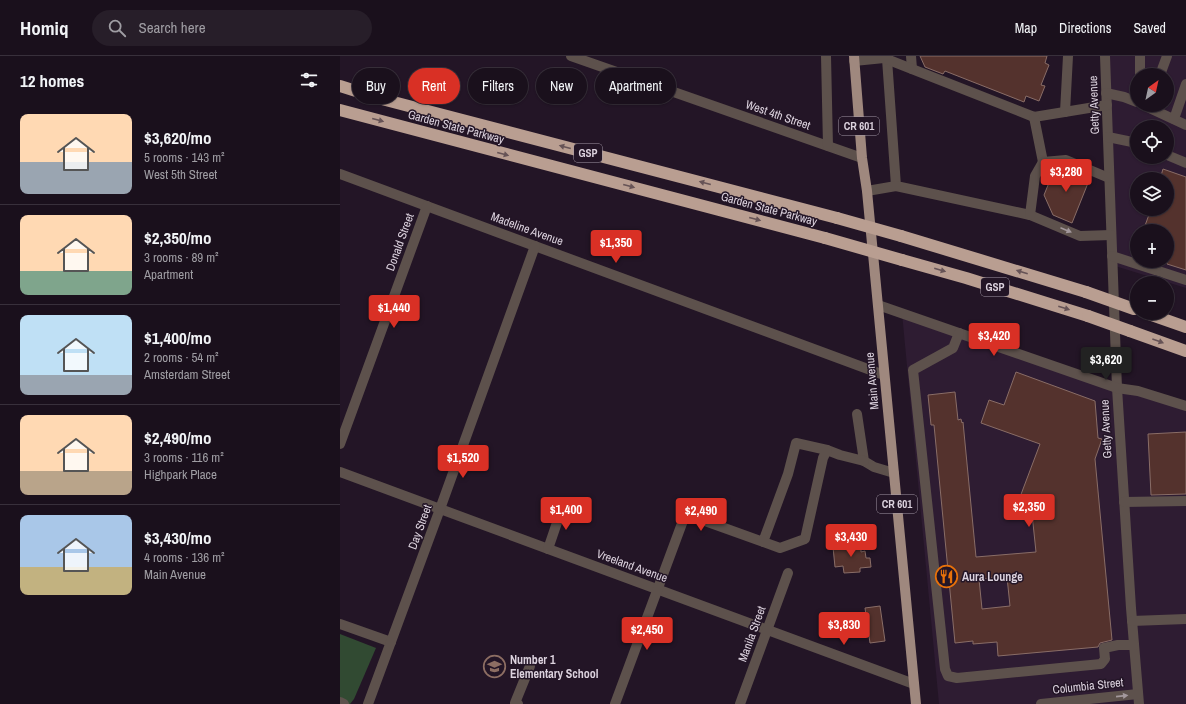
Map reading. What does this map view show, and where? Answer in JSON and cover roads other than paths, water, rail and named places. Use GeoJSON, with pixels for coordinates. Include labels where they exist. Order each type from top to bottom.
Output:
{"type":"FeatureCollection","features":[{"type":"Feature","properties":{"kind":"highway","name":"Garden State Parkway"},"geometry":{"type":"LineString","coordinates":[[340,86],[378,98],[837,218],[1086,292],[1130,308]]}},
{"type":"Feature","properties":{"kind":"highway","name":"Garden State Parkway"},"geometry":{"type":"LineString","coordinates":[[340,110],[825,238],[966,278],[1088,316],[1186,351]]}},
{"type":"Feature","properties":{"kind":"highway","name":"Garden State Parkway"},"geometry":{"type":"LineString","coordinates":[[1165,320],[1186,327]]}},
{"type":"Feature","properties":{"kind":"main road","name":"Main Avenue"},"geometry":{"type":"LineString","coordinates":[[854,59],[862,158],[867,191],[916,704]]}},
{"type":"Feature","properties":{"kind":"street","name":"West 4th Street"},"geometry":{"type":"LineString","coordinates":[[571,56],[862,158]]}},
{"type":"Feature","properties":{"kind":"street"},"geometry":{"type":"LineString","coordinates":[[826,56],[828,146]]}},
{"type":"Feature","properties":{"kind":"street"},"geometry":{"type":"LineString","coordinates":[[911,56],[912,69]]}},
{"type":"Feature","properties":{"kind":"street"},"geometry":{"type":"LineString","coordinates":[[1065,112],[1068,56]]}},
{"type":"Feature","properties":{"kind":"street","name":"Getty Avenue"},"geometry":{"type":"LineString","coordinates":[[1105,56],[1117,388],[1138,699]]}},
{"type":"Feature","properties":{"kind":"street"},"geometry":{"type":"LineString","coordinates":[[1140,56],[1140,68]]}},
{"type":"Feature","properties":{"kind":"street"},"geometry":{"type":"LineString","coordinates":[[1163,68],[1167,56]]}},
{"type":"Feature","properties":{"kind":"street"},"geometry":{"type":"LineString","coordinates":[[885,58],[896,186]]}},
{"type":"Feature","properties":{"kind":"street"},"geometry":{"type":"LineString","coordinates":[[854,59],[885,58],[1034,117],[1107,105]]}},
{"type":"Feature","properties":{"kind":"street"},"geometry":{"type":"LineString","coordinates":[[1174,119],[1186,84]]}},
{"type":"Feature","properties":{"kind":"street"},"geometry":{"type":"LineString","coordinates":[[1106,93],[1124,96],[1130,99]]}},
{"type":"Feature","properties":{"kind":"street"},"geometry":{"type":"LineString","coordinates":[[1159,112],[1186,125]]}},
{"type":"Feature","properties":{"kind":"street"},"geometry":{"type":"LineString","coordinates":[[1030,215],[1036,176],[1042,162],[1034,117]]}},
{"type":"Feature","properties":{"kind":"street"},"geometry":{"type":"LineString","coordinates":[[1108,137],[1130,142]]}},
{"type":"Feature","properties":{"kind":"street"},"geometry":{"type":"LineString","coordinates":[[1174,158],[1186,163]]}},
{"type":"Feature","properties":{"kind":"street"},"geometry":{"type":"LineString","coordinates":[[1042,162],[1066,160],[1109,178]]}},
{"type":"Feature","properties":{"kind":"street","name":"Madeline Avenue"},"geometry":{"type":"LineString","coordinates":[[340,174],[884,375]]}},
{"type":"Feature","properties":{"kind":"street"},"geometry":{"type":"LineString","coordinates":[[867,191],[896,186],[1030,215],[1080,236],[1111,235]]}},
{"type":"Feature","properties":{"kind":"street","name":"Donald Street"},"geometry":{"type":"LineString","coordinates":[[340,444],[427,206]]}},
{"type":"Feature","properties":{"kind":"street","name":"Day Street"},"geometry":{"type":"LineString","coordinates":[[368,704],[535,246]]}},
{"type":"Feature","properties":{"kind":"street"},"geometry":{"type":"LineString","coordinates":[[1112,256],[1186,280]]}},
{"type":"Feature","properties":{"kind":"street"},"geometry":{"type":"LineString","coordinates":[[878,304],[1117,388],[1138,391],[1186,406]]}},
{"type":"Feature","properties":{"kind":"street"},"geometry":{"type":"LineString","coordinates":[[959,333],[953,348],[913,370],[943,653],[945,669],[948,676],[956,678],[1101,664],[1105,659],[1104,648],[1118,645],[1134,645]]}},
{"type":"Feature","properties":{"kind":"street"},"geometry":{"type":"LineString","coordinates":[[857,414],[864,461]]}},
{"type":"Feature","properties":{"kind":"street"},"geometry":{"type":"LineString","coordinates":[[763,542],[788,474],[796,443],[864,461],[874,468],[894,473]]}},
{"type":"Feature","properties":{"kind":"street"},"geometry":{"type":"LineString","coordinates":[[615,704],[684,518],[691,516],[780,548],[805,539],[827,450]]}},
{"type":"Feature","properties":{"kind":"street","name":"Vreeland Avenue"},"geometry":{"type":"LineString","coordinates":[[340,472],[914,684]]}},
{"type":"Feature","properties":{"kind":"street"},"geometry":{"type":"LineString","coordinates":[[1124,502],[1186,501]]}},
{"type":"Feature","properties":{"kind":"street"},"geometry":{"type":"LineString","coordinates":[[548,549],[563,505]]}},
{"type":"Feature","properties":{"kind":"street","name":"Manila Street"},"geometry":{"type":"LineString","coordinates":[[740,704],[788,573]]}},
{"type":"Feature","properties":{"kind":"street"},"geometry":{"type":"LineString","coordinates":[[1132,621],[1186,619]]}},
{"type":"Feature","properties":{"kind":"street"},"geometry":{"type":"LineString","coordinates":[[340,624],[391,642]]}},
{"type":"Feature","properties":{"kind":"street"},"geometry":{"type":"LineString","coordinates":[[518,704],[515,703],[530,666]]}},
{"type":"Feature","properties":{"kind":"street","name":"Columbia Street"},"geometry":{"type":"LineString","coordinates":[[1041,704],[1138,699]]}},
{"type":"Feature","properties":{"kind":"street"},"geometry":{"type":"LineString","coordinates":[[340,702],[344,704]]}},
{"type":"Feature","properties":{"kind":"place","name":"Aura Lounge"},"geometry":{"type":"Point","coordinates":[946,577]}},
{"type":"Feature","properties":{"kind":"place","name":"Number 1 Elementary School"},"geometry":{"type":"Point","coordinates":[495,667]}}]}
